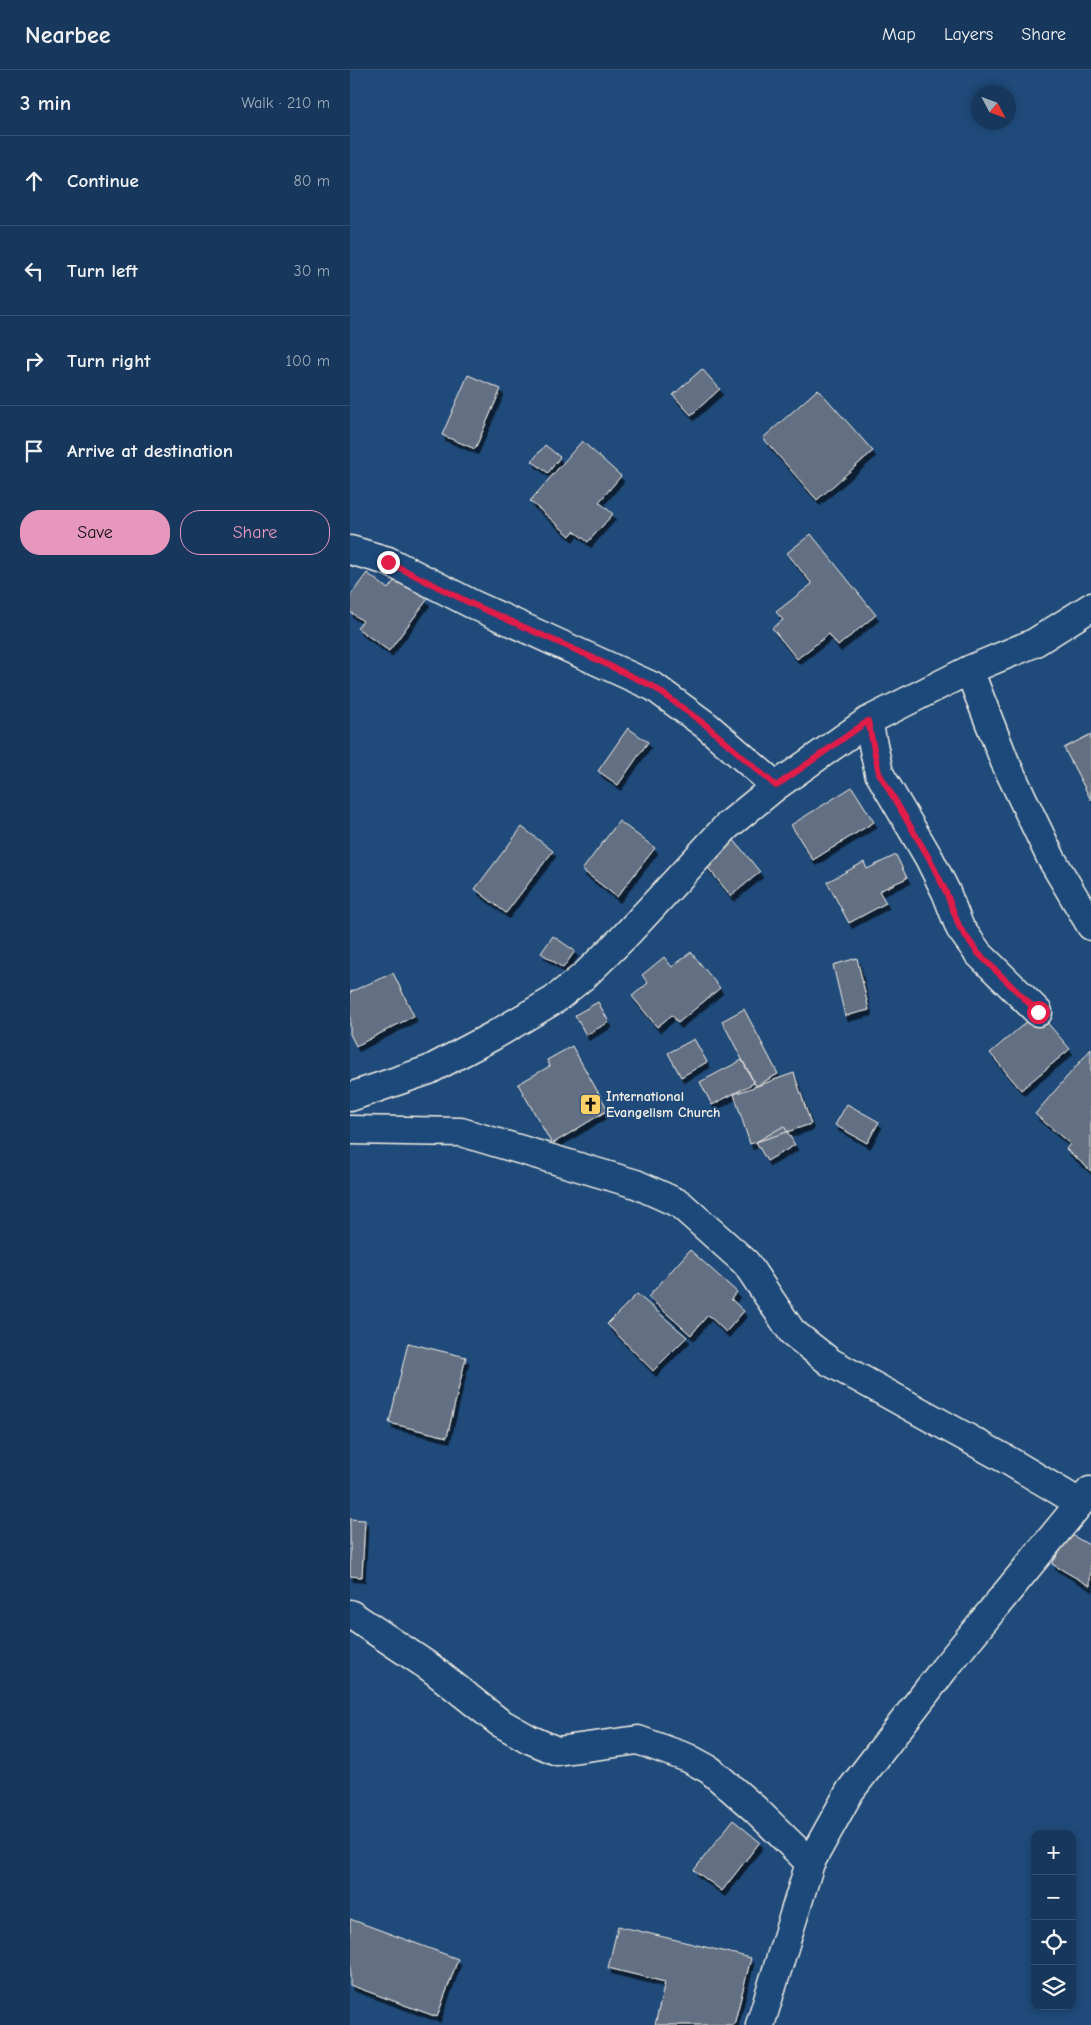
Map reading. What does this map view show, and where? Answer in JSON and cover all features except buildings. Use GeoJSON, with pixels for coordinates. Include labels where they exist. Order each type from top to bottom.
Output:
{"type":"FeatureCollection","features":[{"type":"Feature","properties":{"kind":"street"},"geometry":{"type":"LineString","coordinates":[[350,550],[388,562],[472,604],[654,687],[707,726],[776,786]]}},
{"type":"Feature","properties":{"kind":"street"},"geometry":{"type":"LineString","coordinates":[[350,1098],[429,1070],[493,1036],[554,1000],[585,975],[625,936],[726,827],[776,786],[868,721],[969,670],[1034,643],[1091,607]]}},
{"type":"Feature","properties":{"kind":"street"},"geometry":{"type":"LineString","coordinates":[[969,670],[1009,771],[1050,858],[1091,926]]}},
{"type":"Feature","properties":{"kind":"street"},"geometry":{"type":"LineString","coordinates":[[868,721],[879,773],[929,858],[946,892],[960,928],[978,953],[1038,1012]]}},
{"type":"Feature","properties":{"kind":"street"},"geometry":{"type":"LineString","coordinates":[[350,1130],[461,1132],[636,1184],[680,1204],[746,1262],[792,1332],[830,1362],[1009,1461],[1085,1496],[850,1791],[810,1863],[760,2025]]}},
{"type":"Feature","properties":{"kind":"street"},"geometry":{"type":"LineString","coordinates":[[350,1614],[431,1668],[500,1722],[529,1739],[556,1751],[638,1740],[688,1758],[710,1770],[755,1809],[810,1863]]}},
{"type":"Feature","properties":{"kind":"place","name":"International Evangelism Church"},"geometry":{"type":"Point","coordinates":[590,1104]}},
{"type":"Feature","properties":{"kind":"route"},"geometry":{"type":"LineString","coordinates":[[388,562],[472,604],[654,687],[707,726],[776,786],[868,721],[879,773],[910,822],[929,858],[946,892],[960,928],[978,953],[1038,1012]]}}]}
